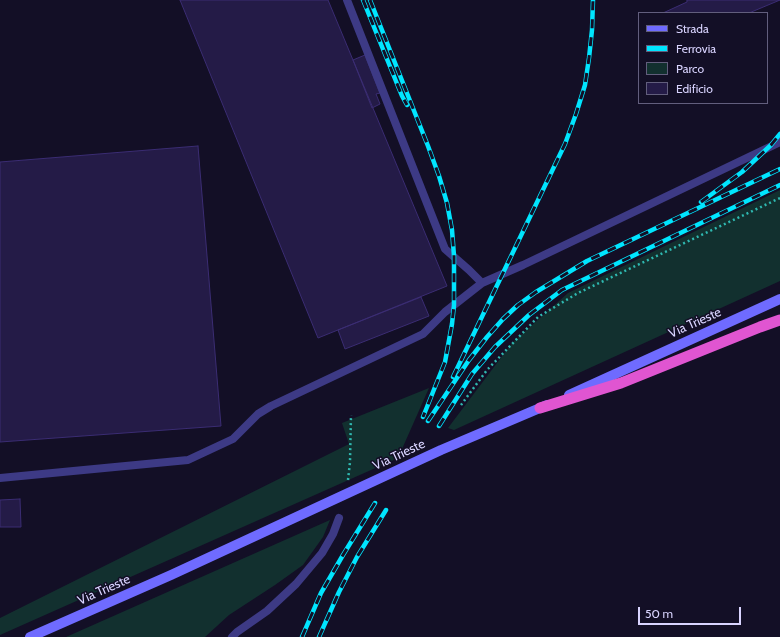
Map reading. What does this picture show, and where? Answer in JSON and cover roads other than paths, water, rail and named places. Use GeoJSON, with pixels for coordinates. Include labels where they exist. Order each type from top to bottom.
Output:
{"type":"FeatureCollection","features":[{"type":"Feature","properties":{"kind":"highway"},"geometry":{"type":"LineString","coordinates":[[540,408],[622,383],[780,320]]}},
{"type":"Feature","properties":{"kind":"main road","name":"Via Trieste"},"geometry":{"type":"LineString","coordinates":[[30,637],[171,575],[441,450],[540,408],[780,299]]}},
{"type":"Feature","properties":{"kind":"lane"},"geometry":{"type":"LineString","coordinates":[[347,0],[445,249],[470,270],[482,283]]}},
{"type":"Feature","properties":{"kind":"lane"},"geometry":{"type":"LineString","coordinates":[[0,478],[188,460],[233,438],[258,414],[271,406],[423,334],[445,312],[482,283],[530,262],[780,142]]}},
{"type":"Feature","properties":{"kind":"lane"},"geometry":{"type":"LineString","coordinates":[[232,637],[267,611],[296,584],[322,553],[333,534],[339,518]]}},
{"type":"Feature","properties":{"kind":"railway"},"geometry":{"type":"LineString","coordinates":[[363,0],[407,105]]}},
{"type":"Feature","properties":{"kind":"railway"},"geometry":{"type":"LineString","coordinates":[[370,0],[439,176],[447,203],[452,230],[454,256],[454,305],[452,324],[445,362],[423,417]]}},
{"type":"Feature","properties":{"kind":"railway"},"geometry":{"type":"LineString","coordinates":[[453,377],[565,144],[585,85],[592,30],[593,0]]}},
{"type":"Feature","properties":{"kind":"railway"},"geometry":{"type":"LineString","coordinates":[[701,202],[742,172],[771,145],[780,134]]}},
{"type":"Feature","properties":{"kind":"railway"},"geometry":{"type":"LineString","coordinates":[[428,421],[469,360],[487,337],[518,305],[536,292],[587,261],[780,169]]}},
{"type":"Feature","properties":{"kind":"railway"},"geometry":{"type":"LineString","coordinates":[[439,426],[472,374],[495,347],[529,315],[562,290],[780,185]]}},
{"type":"Feature","properties":{"kind":"railway"},"geometry":{"type":"LineString","coordinates":[[302,637],[321,593],[375,503]]}},
{"type":"Feature","properties":{"kind":"railway"},"geometry":{"type":"LineString","coordinates":[[319,637],[339,592],[357,557],[386,510]]}}]}
